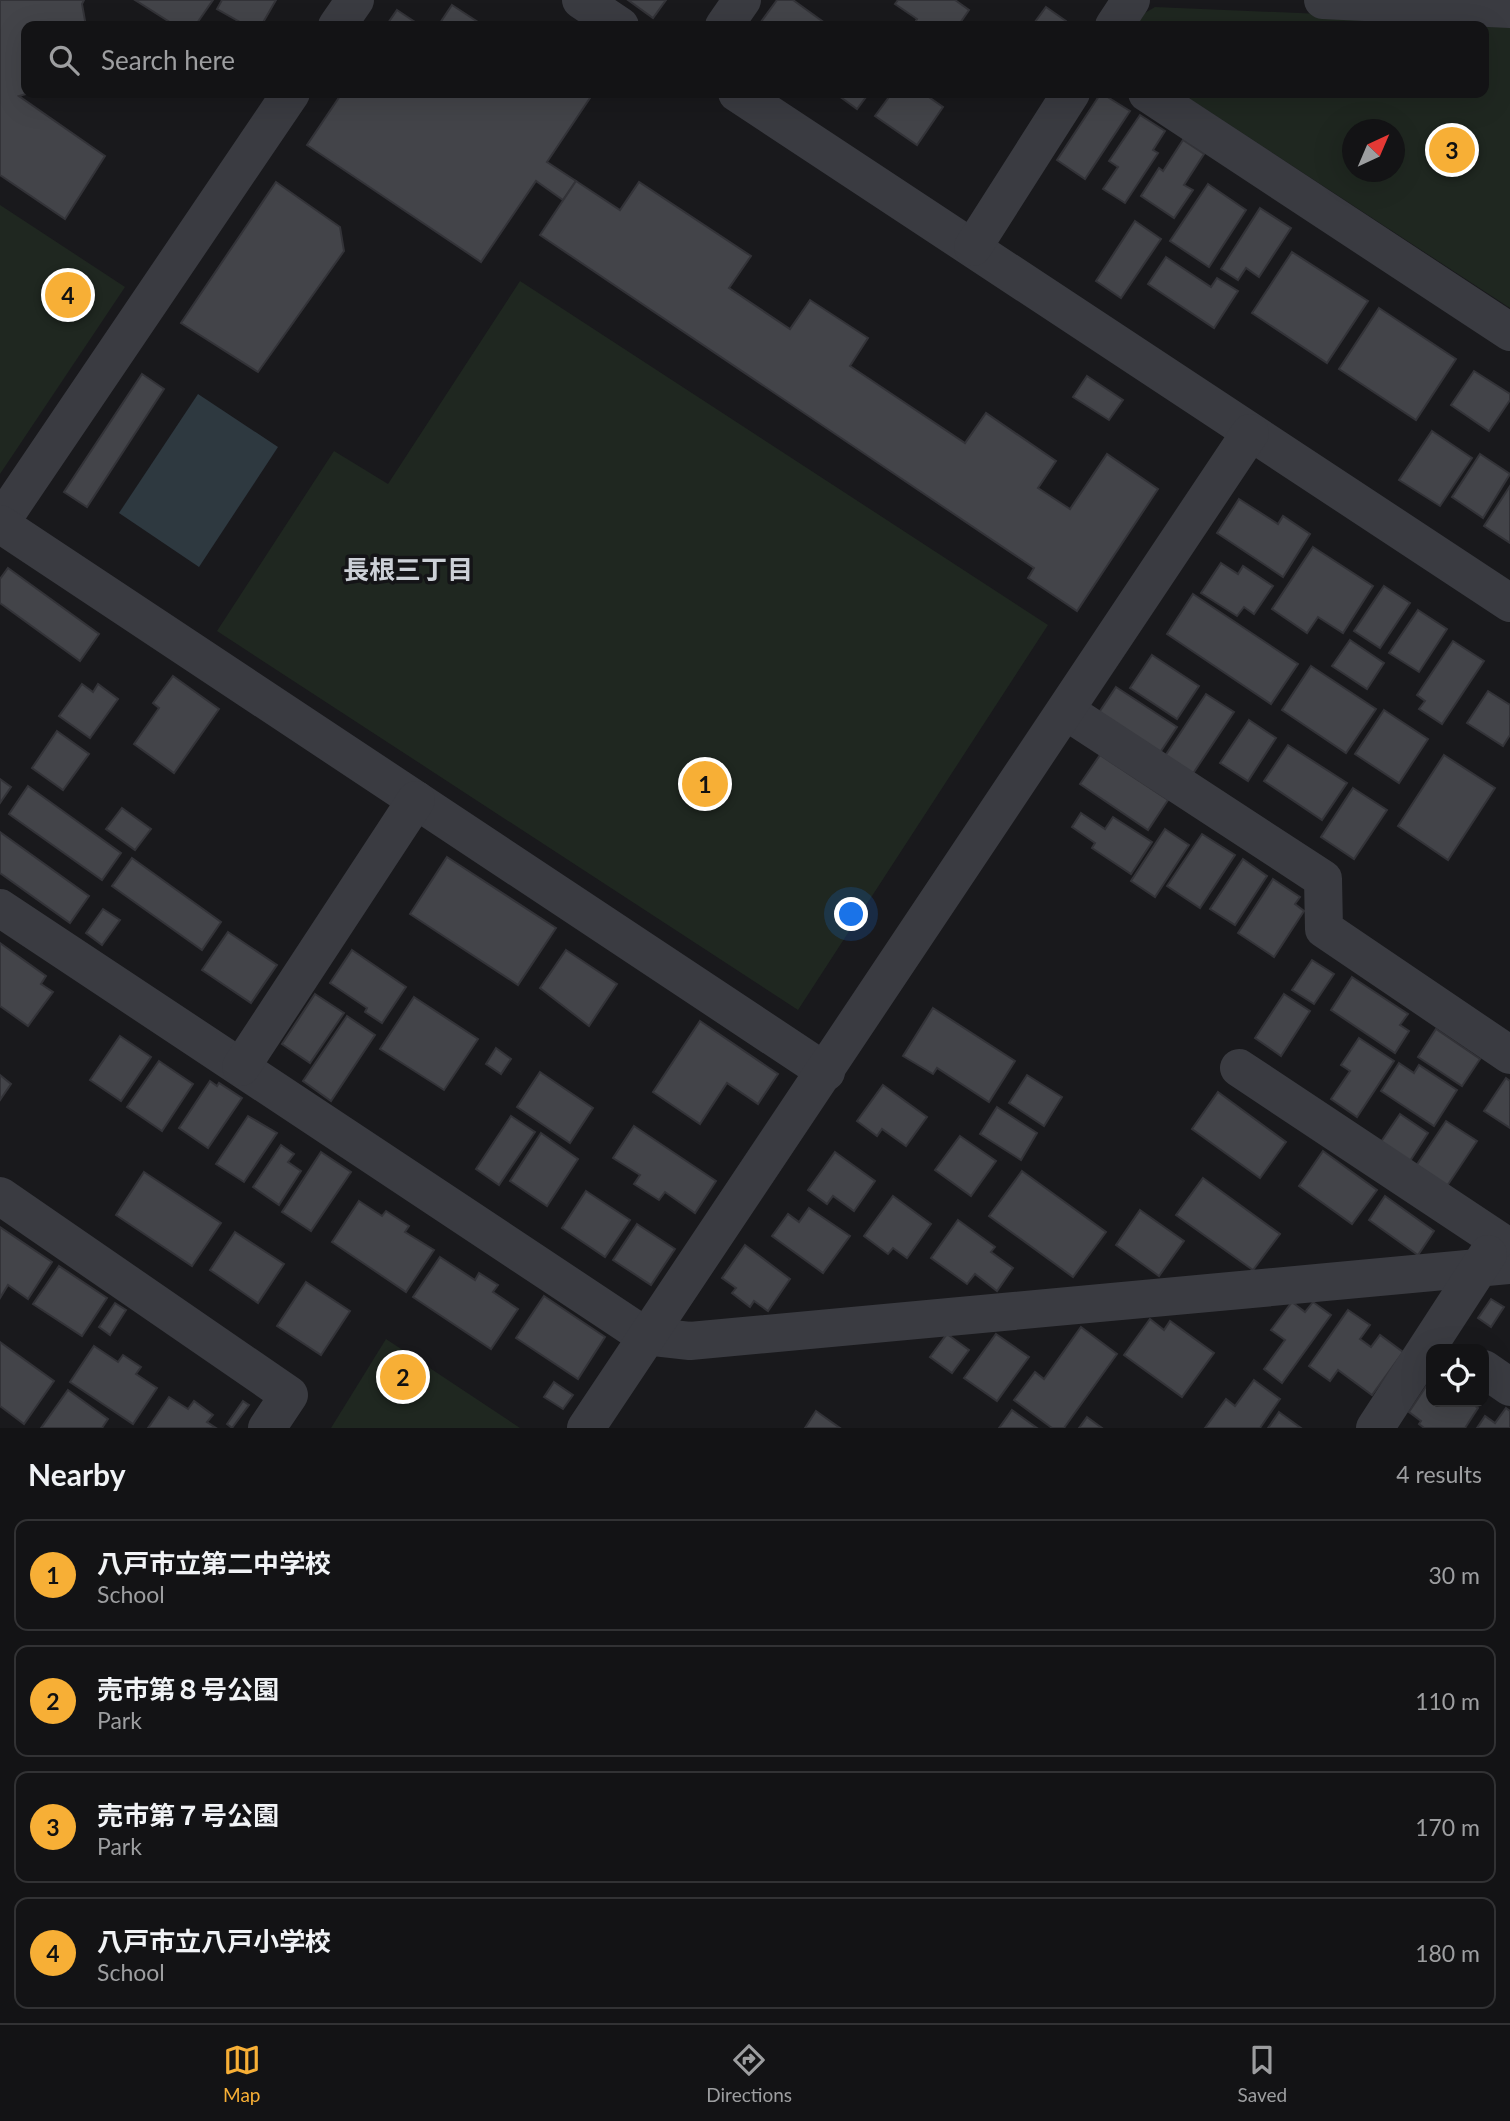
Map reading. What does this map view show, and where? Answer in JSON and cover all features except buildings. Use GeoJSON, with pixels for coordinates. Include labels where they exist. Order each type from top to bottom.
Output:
{"type":"FeatureCollection","features":[{"type":"Feature","properties":{"kind":"street"},"geometry":{"type":"LineString","coordinates":[[340,21],[355,0]]}},
{"type":"Feature","properties":{"kind":"street"},"geometry":{"type":"LineString","coordinates":[[581,0],[612,21]]}},
{"type":"Feature","properties":{"kind":"street"},"geometry":{"type":"LineString","coordinates":[[727,21],[742,0]]}},
{"type":"Feature","properties":{"kind":"street"},"geometry":{"type":"LineString","coordinates":[[1117,21],[1131,0]]}},
{"type":"Feature","properties":{"kind":"street"},"geometry":{"type":"LineString","coordinates":[[1323,0],[1510,9]]}},
{"type":"Feature","properties":{"kind":"street"},"geometry":{"type":"LineString","coordinates":[[288,98],[0,524],[826,1072]]}},
{"type":"Feature","properties":{"kind":"street"},"geometry":{"type":"LineString","coordinates":[[745,98],[1510,603]]}},
{"type":"Feature","properties":{"kind":"street"},"geometry":{"type":"LineString","coordinates":[[973,247],[1068,98]]}},
{"type":"Feature","properties":{"kind":"street"},"geometry":{"type":"LineString","coordinates":[[1155,98],[1510,332]]}},
{"type":"Feature","properties":{"kind":"street"},"geometry":{"type":"LineString","coordinates":[[586,1428],[1250,433]]}},
{"type":"Feature","properties":{"kind":"street"},"geometry":{"type":"LineString","coordinates":[[1066,711],[1323,879],[1324,929],[1510,1055]]}},
{"type":"Feature","properties":{"kind":"street"},"geometry":{"type":"LineString","coordinates":[[241,1068],[416,800]]}},
{"type":"Feature","properties":{"kind":"street"},"geometry":{"type":"LineString","coordinates":[[0,908],[645,1336],[690,1341],[1499,1249]]}},
{"type":"Feature","properties":{"kind":"street"},"geometry":{"type":"LineString","coordinates":[[1239,1069],[1499,1249]]}},
{"type":"Feature","properties":{"kind":"street"},"geometry":{"type":"LineString","coordinates":[[0,1196],[289,1395],[267,1428]]}},
{"type":"Feature","properties":{"kind":"street"},"geometry":{"type":"LineString","coordinates":[[1374,1428],[1444,1343],[1499,1249]]}},
{"type":"Feature","properties":{"kind":"street"},"geometry":{"type":"LineString","coordinates":[[1489,1372],[1510,1387]]}},
{"type":"Feature","properties":{"kind":"shaded area"},"geometry":{"type":"Polygon","coordinates":[[[1155,7],[1486,21],[1135,21],[1155,7]]]}},
{"type":"Feature","properties":{"kind":"shaded area"},"geometry":{"type":"Polygon","coordinates":[[[1489,21],[1510,22],[1510,308],[1189,98],[1489,98],[1489,21]]]}},
{"type":"Feature","properties":{"kind":"shaded area"},"geometry":{"type":"Polygon","coordinates":[[[0,205],[125,287],[0,474],[0,205]]]}},
{"type":"Feature","properties":{"kind":"shaded area"},"geometry":{"type":"Polygon","coordinates":[[[520,281],[1048,625],[798,1010],[217,631],[334,451],[388,484],[520,281]]]}},
{"type":"Feature","properties":{"kind":"shaded area"},"geometry":{"type":"Polygon","coordinates":[[[198,394],[278,447],[199,567],[119,513],[198,394]]]}},
{"type":"Feature","properties":{"kind":"shaded area"},"geometry":{"type":"Polygon","coordinates":[[[386,1339],[520,1428],[331,1428],[386,1339]]]}},
{"type":"Feature","properties":{"kind":"place","name":"売市第７号公園"},"geometry":{"type":"Point","coordinates":[1452,150]}},
{"type":"Feature","properties":{"kind":"place","name":"八戸市立八戸小学校"},"geometry":{"type":"Point","coordinates":[68,295]}},
{"type":"Feature","properties":{"kind":"place","name":"八戸市立第二中学校"},"geometry":{"type":"Point","coordinates":[705,784]}},
{"type":"Feature","properties":{"kind":"place","name":"売市第８号公園"},"geometry":{"type":"Point","coordinates":[403,1377]}},
{"type":"Feature","properties":{"kind":"district","name":"長根三丁目"},"geometry":{"type":"Point","coordinates":[408,569]}}]}
